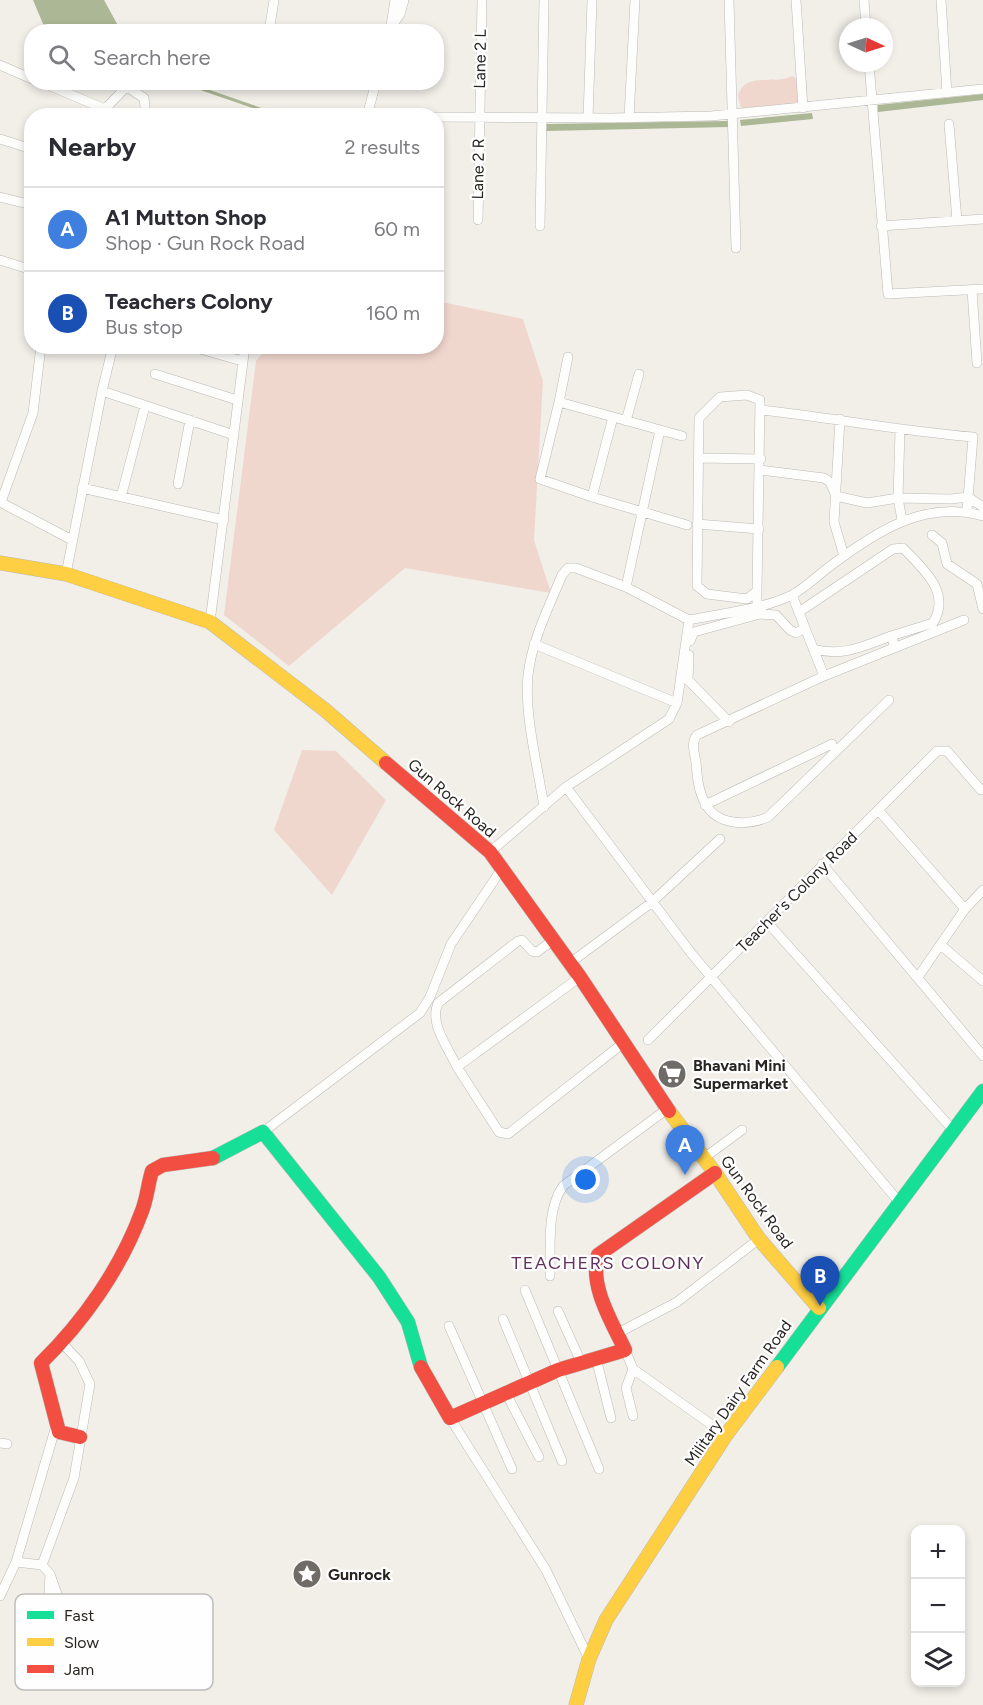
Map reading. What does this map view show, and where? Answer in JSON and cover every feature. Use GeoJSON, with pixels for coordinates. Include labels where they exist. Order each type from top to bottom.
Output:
{"type":"FeatureCollection","features":[{"type":"Feature","properties":{"kind":"main road","name":"Gun Rock Road"},"geometry":{"type":"LineString","coordinates":[[0,563],[66,574],[210,622],[325,710],[490,852],[580,977],[622,1044],[667,1109],[716,1173],[759,1239],[819,1308]]}},
{"type":"Feature","properties":{"kind":"main road","name":"Military Dairy Farm Road"},"geometry":{"type":"LineString","coordinates":[[576,1705],[589,1659],[606,1620],[726,1435],[983,1091]]}},
{"type":"Feature","properties":{"kind":"main road"},"geometry":{"type":"LineString","coordinates":[[80,1437],[66,1436],[59,1432],[42,1363],[63,1344],[129,1242],[143,1210],[152,1171],[163,1165],[207,1160],[263,1132],[379,1277],[408,1322],[421,1368],[450,1418],[558,1370],[625,1350],[593,1271],[598,1256],[716,1173]]}},
{"type":"Feature","properties":{"kind":"street"},"geometry":{"type":"LineString","coordinates":[[270,24],[274,0]]}},
{"type":"Feature","properties":{"kind":"street"},"geometry":{"type":"LineString","coordinates":[[392,24],[395,0]]}},
{"type":"Feature","properties":{"kind":"street"},"geometry":{"type":"LineString","coordinates":[[394,24],[404,0]]}},
{"type":"Feature","properties":{"kind":"street","name":"Lane 2 L"},"geometry":{"type":"LineString","coordinates":[[479,118],[482,0]]}},
{"type":"Feature","properties":{"kind":"street"},"geometry":{"type":"LineString","coordinates":[[540,226],[544,0]]}},
{"type":"Feature","properties":{"kind":"street"},"geometry":{"type":"LineString","coordinates":[[588,118],[592,0]]}},
{"type":"Feature","properties":{"kind":"street"},"geometry":{"type":"LineString","coordinates":[[629,118],[635,0]]}},
{"type":"Feature","properties":{"kind":"street"},"geometry":{"type":"LineString","coordinates":[[729,0],[736,248]]}},
{"type":"Feature","properties":{"kind":"street"},"geometry":{"type":"LineString","coordinates":[[796,0],[803,108]]}},
{"type":"Feature","properties":{"kind":"street"},"geometry":{"type":"LineString","coordinates":[[864,0],[865,18]]}},
{"type":"Feature","properties":{"kind":"street"},"geometry":{"type":"LineString","coordinates":[[941,0],[946,93]]}},
{"type":"Feature","properties":{"kind":"street"},"geometry":{"type":"LineString","coordinates":[[0,65],[24,75]]}},
{"type":"Feature","properties":{"kind":"street"},"geometry":{"type":"LineString","coordinates":[[869,72],[888,294],[983,289]]}},
{"type":"Feature","properties":{"kind":"street"},"geometry":{"type":"LineString","coordinates":[[444,117],[629,118],[733,114],[983,89]]}},
{"type":"Feature","properties":{"kind":"street"},"geometry":{"type":"LineString","coordinates":[[60,90],[103,108]]}},
{"type":"Feature","properties":{"kind":"street"},"geometry":{"type":"LineString","coordinates":[[106,108],[124,90]]}},
{"type":"Feature","properties":{"kind":"street"},"geometry":{"type":"LineString","coordinates":[[135,90],[144,98],[145,108]]}},
{"type":"Feature","properties":{"kind":"street"},"geometry":{"type":"LineString","coordinates":[[370,108],[374,90]]}},
{"type":"Feature","properties":{"kind":"street","name":"Lane 2 R"},"geometry":{"type":"LineString","coordinates":[[478,220],[479,118]]}},
{"type":"Feature","properties":{"kind":"street"},"geometry":{"type":"LineString","coordinates":[[949,123],[957,221]]}},
{"type":"Feature","properties":{"kind":"street"},"geometry":{"type":"LineString","coordinates":[[0,140],[24,147]]}},
{"type":"Feature","properties":{"kind":"street"},"geometry":{"type":"LineString","coordinates":[[0,197],[24,203]]}},
{"type":"Feature","properties":{"kind":"street"},"geometry":{"type":"LineString","coordinates":[[881,226],[983,219]]}},
{"type":"Feature","properties":{"kind":"street"},"geometry":{"type":"LineString","coordinates":[[0,260],[24,268]]}},
{"type":"Feature","properties":{"kind":"street"},"geometry":{"type":"LineString","coordinates":[[972,290],[978,363]]}},
{"type":"Feature","properties":{"kind":"street"},"geometry":{"type":"LineString","coordinates":[[40,354],[33,413],[1,502],[72,540]]}},
{"type":"Feature","properties":{"kind":"street"},"geometry":{"type":"LineString","coordinates":[[66,574],[111,354]]}},
{"type":"Feature","properties":{"kind":"street"},"geometry":{"type":"LineString","coordinates":[[218,354],[242,361]]}},
{"type":"Feature","properties":{"kind":"street"},"geometry":{"type":"LineString","coordinates":[[210,622],[243,354]]}},
{"type":"Feature","properties":{"kind":"street"},"geometry":{"type":"LineString","coordinates":[[568,357],[540,479],[687,525]]}},
{"type":"Feature","properties":{"kind":"street"},"geometry":{"type":"LineString","coordinates":[[155,374],[237,400]]}},
{"type":"Feature","properties":{"kind":"street"},"geometry":{"type":"LineString","coordinates":[[626,421],[639,374]]}},
{"type":"Feature","properties":{"kind":"street"},"geometry":{"type":"LineString","coordinates":[[102,391],[234,435]]}},
{"type":"Feature","properties":{"kind":"street"},"geometry":{"type":"LineString","coordinates":[[757,591],[747,598],[707,594],[699,590],[697,586],[699,418],[720,397],[747,395],[760,400],[762,410],[757,606]]}},
{"type":"Feature","properties":{"kind":"street"},"geometry":{"type":"LineString","coordinates":[[559,402],[682,436]]}},
{"type":"Feature","properties":{"kind":"street"},"geometry":{"type":"LineString","coordinates":[[121,497],[145,406]]}},
{"type":"Feature","properties":{"kind":"street"},"geometry":{"type":"LineString","coordinates":[[762,410],[840,419],[900,430],[978,438],[967,511]]}},
{"type":"Feature","properties":{"kind":"street"},"geometry":{"type":"LineString","coordinates":[[592,497],[613,417]]}},
{"type":"Feature","properties":{"kind":"street"},"geometry":{"type":"LineString","coordinates":[[840,419],[834,522],[844,556]]}},
{"type":"Feature","properties":{"kind":"street"},"geometry":{"type":"LineString","coordinates":[[178,484],[190,420]]}},
{"type":"Feature","properties":{"kind":"street"},"geometry":{"type":"LineString","coordinates":[[626,587],[660,430]]}},
{"type":"Feature","properties":{"kind":"street"},"geometry":{"type":"LineString","coordinates":[[900,430],[898,498],[902,520]]}},
{"type":"Feature","properties":{"kind":"street"},"geometry":{"type":"LineString","coordinates":[[698,458],[761,459]]}},
{"type":"Feature","properties":{"kind":"street"},"geometry":{"type":"LineString","coordinates":[[760,470],[824,478],[830,482],[836,496]]}},
{"type":"Feature","properties":{"kind":"street"},"geometry":{"type":"LineString","coordinates":[[82,488],[224,520]]}},
{"type":"Feature","properties":{"kind":"street"},"geometry":{"type":"LineString","coordinates":[[836,496],[867,503],[898,498],[968,497],[983,507]]}},
{"type":"Feature","properties":{"kind":"street"},"geometry":{"type":"LineString","coordinates":[[544,807],[529,700],[528,675],[534,644],[562,575],[568,568],[576,568],[626,587],[689,620],[757,606],[792,595],[844,556],[902,520],[937,510],[967,511],[983,516]]}},
{"type":"Feature","properties":{"kind":"street"},"geometry":{"type":"LineString","coordinates":[[698,524],[759,529]]}},
{"type":"Feature","properties":{"kind":"street"},"geometry":{"type":"LineString","coordinates":[[932,535],[942,543],[947,564],[977,584],[983,609]]}},
{"type":"Feature","properties":{"kind":"street"},"geometry":{"type":"LineString","coordinates":[[799,612],[893,549],[903,548],[933,580],[938,590],[938,610],[933,623],[847,652],[835,654],[813,649]]}},
{"type":"Feature","properties":{"kind":"street"},"geometry":{"type":"LineString","coordinates":[[792,595],[824,676]]}},
{"type":"Feature","properties":{"kind":"street"},"geometry":{"type":"LineString","coordinates":[[729,722],[688,680],[691,635],[760,614],[776,615],[796,633],[805,628]]}},
{"type":"Feature","properties":{"kind":"street"},"geometry":{"type":"LineString","coordinates":[[490,852],[566,787],[669,719],[676,703],[689,620]]}},
{"type":"Feature","properties":{"kind":"street"},"geometry":{"type":"LineString","coordinates":[[889,700],[768,818],[752,824],[735,823],[724,819],[705,805],[699,788],[694,738],[824,676],[964,620]]}},
{"type":"Feature","properties":{"kind":"street"},"geometry":{"type":"LineString","coordinates":[[891,636],[895,647]]}},
{"type":"Feature","properties":{"kind":"street"},"geometry":{"type":"LineString","coordinates":[[534,644],[676,703]]}},
{"type":"Feature","properties":{"kind":"street"},"geometry":{"type":"LineString","coordinates":[[705,805],[832,744]]}},
{"type":"Feature","properties":{"kind":"street","name":"Teacher's Colony Road"},"geometry":{"type":"LineString","coordinates":[[648,1040],[937,751],[947,751],[981,790]]}},
{"type":"Feature","properties":{"kind":"street"},"geometry":{"type":"LineString","coordinates":[[566,787],[651,903],[711,978],[899,1202]]}},
{"type":"Feature","properties":{"kind":"street"},"geometry":{"type":"LineString","coordinates":[[879,811],[965,909]]}},
{"type":"Feature","properties":{"kind":"street"},"geometry":{"type":"LineString","coordinates":[[570,963],[651,903],[720,839]]}},
{"type":"Feature","properties":{"kind":"street"},"geometry":{"type":"LineString","coordinates":[[822,864],[983,1056]]}},
{"type":"Feature","properties":{"kind":"street"},"geometry":{"type":"LineString","coordinates":[[263,1132],[420,1013],[430,997],[451,944],[501,870]]}},
{"type":"Feature","properties":{"kind":"street"},"geometry":{"type":"LineString","coordinates":[[918,977],[942,946],[965,909],[983,890]]}},
{"type":"Feature","properties":{"kind":"street"},"geometry":{"type":"LineString","coordinates":[[767,922],[953,1130]]}},
{"type":"Feature","properties":{"kind":"street"},"geometry":{"type":"LineString","coordinates":[[553,940],[537,952],[532,951],[522,940],[518,941],[438,1003],[434,1012],[435,1022],[457,1066],[502,1135],[508,1134],[622,1044]]}},
{"type":"Feature","properties":{"kind":"street"},"geometry":{"type":"LineString","coordinates":[[942,946],[979,978],[983,965]]}},
{"type":"Feature","properties":{"kind":"street"},"geometry":{"type":"LineString","coordinates":[[457,1066],[580,977]]}},
{"type":"Feature","properties":{"kind":"street"},"geometry":{"type":"LineString","coordinates":[[550,1276],[553,1208],[556,1196],[563,1186],[667,1109]]}},
{"type":"Feature","properties":{"kind":"street"},"geometry":{"type":"LineString","coordinates":[[704,1158],[742,1130]]}},
{"type":"Feature","properties":{"kind":"street"},"geometry":{"type":"LineString","coordinates":[[618,1333],[677,1302],[759,1239]]}},
{"type":"Feature","properties":{"kind":"street"},"geometry":{"type":"LineString","coordinates":[[525,1290],[599,1469]]}},
{"type":"Feature","properties":{"kind":"street"},"geometry":{"type":"LineString","coordinates":[[558,1311],[580,1362]]}},
{"type":"Feature","properties":{"kind":"street"},"geometry":{"type":"LineString","coordinates":[[503,1319],[562,1461]]}},
{"type":"Feature","properties":{"kind":"street"},"geometry":{"type":"LineString","coordinates":[[449,1326],[513,1469]]}},
{"type":"Feature","properties":{"kind":"street"},"geometry":{"type":"LineString","coordinates":[[42,1565],[75,1478],[90,1384],[79,1360],[63,1344]]}},
{"type":"Feature","properties":{"kind":"street"},"geometry":{"type":"LineString","coordinates":[[625,1350],[633,1369],[726,1435]]}},
{"type":"Feature","properties":{"kind":"street"},"geometry":{"type":"LineString","coordinates":[[596,1358],[610,1418]]}},
{"type":"Feature","properties":{"kind":"street"},"geometry":{"type":"LineString","coordinates":[[633,1369],[626,1388],[633,1416]]}},
{"type":"Feature","properties":{"kind":"street"},"geometry":{"type":"LineString","coordinates":[[506,1393],[538,1457]]}},
{"type":"Feature","properties":{"kind":"street"},"geometry":{"type":"LineString","coordinates":[[450,1418],[546,1570],[589,1659]]}},
{"type":"Feature","properties":{"kind":"street"},"geometry":{"type":"LineString","coordinates":[[0,1596],[16,1562],[56,1426]]}},
{"type":"Feature","properties":{"kind":"street"},"geometry":{"type":"LineString","coordinates":[[16,1562],[42,1565],[50,1574],[57,1594]]}},
{"type":"Feature","properties":{"kind":"street"},"geometry":{"type":"LineString","coordinates":[[49,1594],[50,1574]]}},
{"type":"Feature","properties":{"kind":"shaded area"},"geometry":{"type":"Polygon","coordinates":[[[33,0],[104,0],[117,24],[43,24],[33,0]]]}},
{"type":"Feature","properties":{"kind":"shaded area"},"geometry":{"type":"Polygon","coordinates":[[[792,76],[798,79],[798,105],[741,108],[738,96],[747,83],[785,79],[792,76]]]}},
{"type":"Feature","properties":{"kind":"shaded area"},"geometry":{"type":"Polygon","coordinates":[[[983,94],[983,100],[878,112],[878,105],[983,94]]]}},
{"type":"Feature","properties":{"kind":"shaded area"},"geometry":{"type":"Polygon","coordinates":[[[812,113],[813,119],[741,126],[740,120],[812,113]]]}},
{"type":"Feature","properties":{"kind":"shaded area"},"geometry":{"type":"Polygon","coordinates":[[[728,121],[729,127],[546,131],[546,124],[728,121]]]}},
{"type":"Feature","properties":{"kind":"shaded area"},"geometry":{"type":"Polygon","coordinates":[[[444,302],[523,319],[543,381],[534,540],[551,593],[405,568],[289,666],[224,615],[256,361],[262,354],[444,354],[444,302]]]}},
{"type":"Feature","properties":{"kind":"shaded area"},"geometry":{"type":"Polygon","coordinates":[[[302,750],[336,751],[386,800],[332,895],[274,830],[302,750]]]}},
{"type":"Feature","properties":{"kind":"waterway"},"geometry":{"type":"LineString","coordinates":[[205,90],[257,108]]}},
{"type":"Feature","properties":{"kind":"traffic: fast"},"geometry":{"type":"LineString","coordinates":[[777,1367],[983,1091]]}},
{"type":"Feature","properties":{"kind":"traffic: fast"},"geometry":{"type":"LineString","coordinates":[[213,1158],[263,1132],[379,1277],[408,1322],[421,1367]]}},
{"type":"Feature","properties":{"kind":"traffic: slow"},"geometry":{"type":"LineString","coordinates":[[0,563],[66,574],[210,622],[325,710],[386,763]]}},
{"type":"Feature","properties":{"kind":"traffic: slow"},"geometry":{"type":"LineString","coordinates":[[669,1111],[715,1173],[759,1239],[819,1308]]}},
{"type":"Feature","properties":{"kind":"traffic: slow"},"geometry":{"type":"LineString","coordinates":[[576,1705],[589,1659],[606,1620],[726,1435],[777,1367]]}},
{"type":"Feature","properties":{"kind":"traffic: jam"},"geometry":{"type":"LineString","coordinates":[[386,763],[490,852],[580,977],[669,1111]]}},
{"type":"Feature","properties":{"kind":"traffic: jam"},"geometry":{"type":"LineString","coordinates":[[80,1437],[59,1432],[41,1363],[72,1330],[112,1273],[142,1211],[152,1171],[163,1165],[213,1158]]}},
{"type":"Feature","properties":{"kind":"traffic: jam"},"geometry":{"type":"LineString","coordinates":[[421,1367],[450,1418],[558,1370],[625,1350],[608,1316],[599,1291],[596,1267],[598,1255],[715,1173]]}},
{"type":"Feature","properties":{"kind":"place","name":"Bhavani Mini Supermarket"},"geometry":{"type":"Point","coordinates":[672,1074]}},
{"type":"Feature","properties":{"kind":"place","name":"A1 Mutton Shop"},"geometry":{"type":"Point","coordinates":[685,1175]}},
{"type":"Feature","properties":{"kind":"place","name":"Teachers Colony"},"geometry":{"type":"Point","coordinates":[820,1306]}},
{"type":"Feature","properties":{"kind":"place","name":"Gunrock"},"geometry":{"type":"Point","coordinates":[307,1574]}},
{"type":"Feature","properties":{"kind":"district","name":"TEACHERS COLONY"},"geometry":{"type":"Point","coordinates":[608,1263]}}]}
